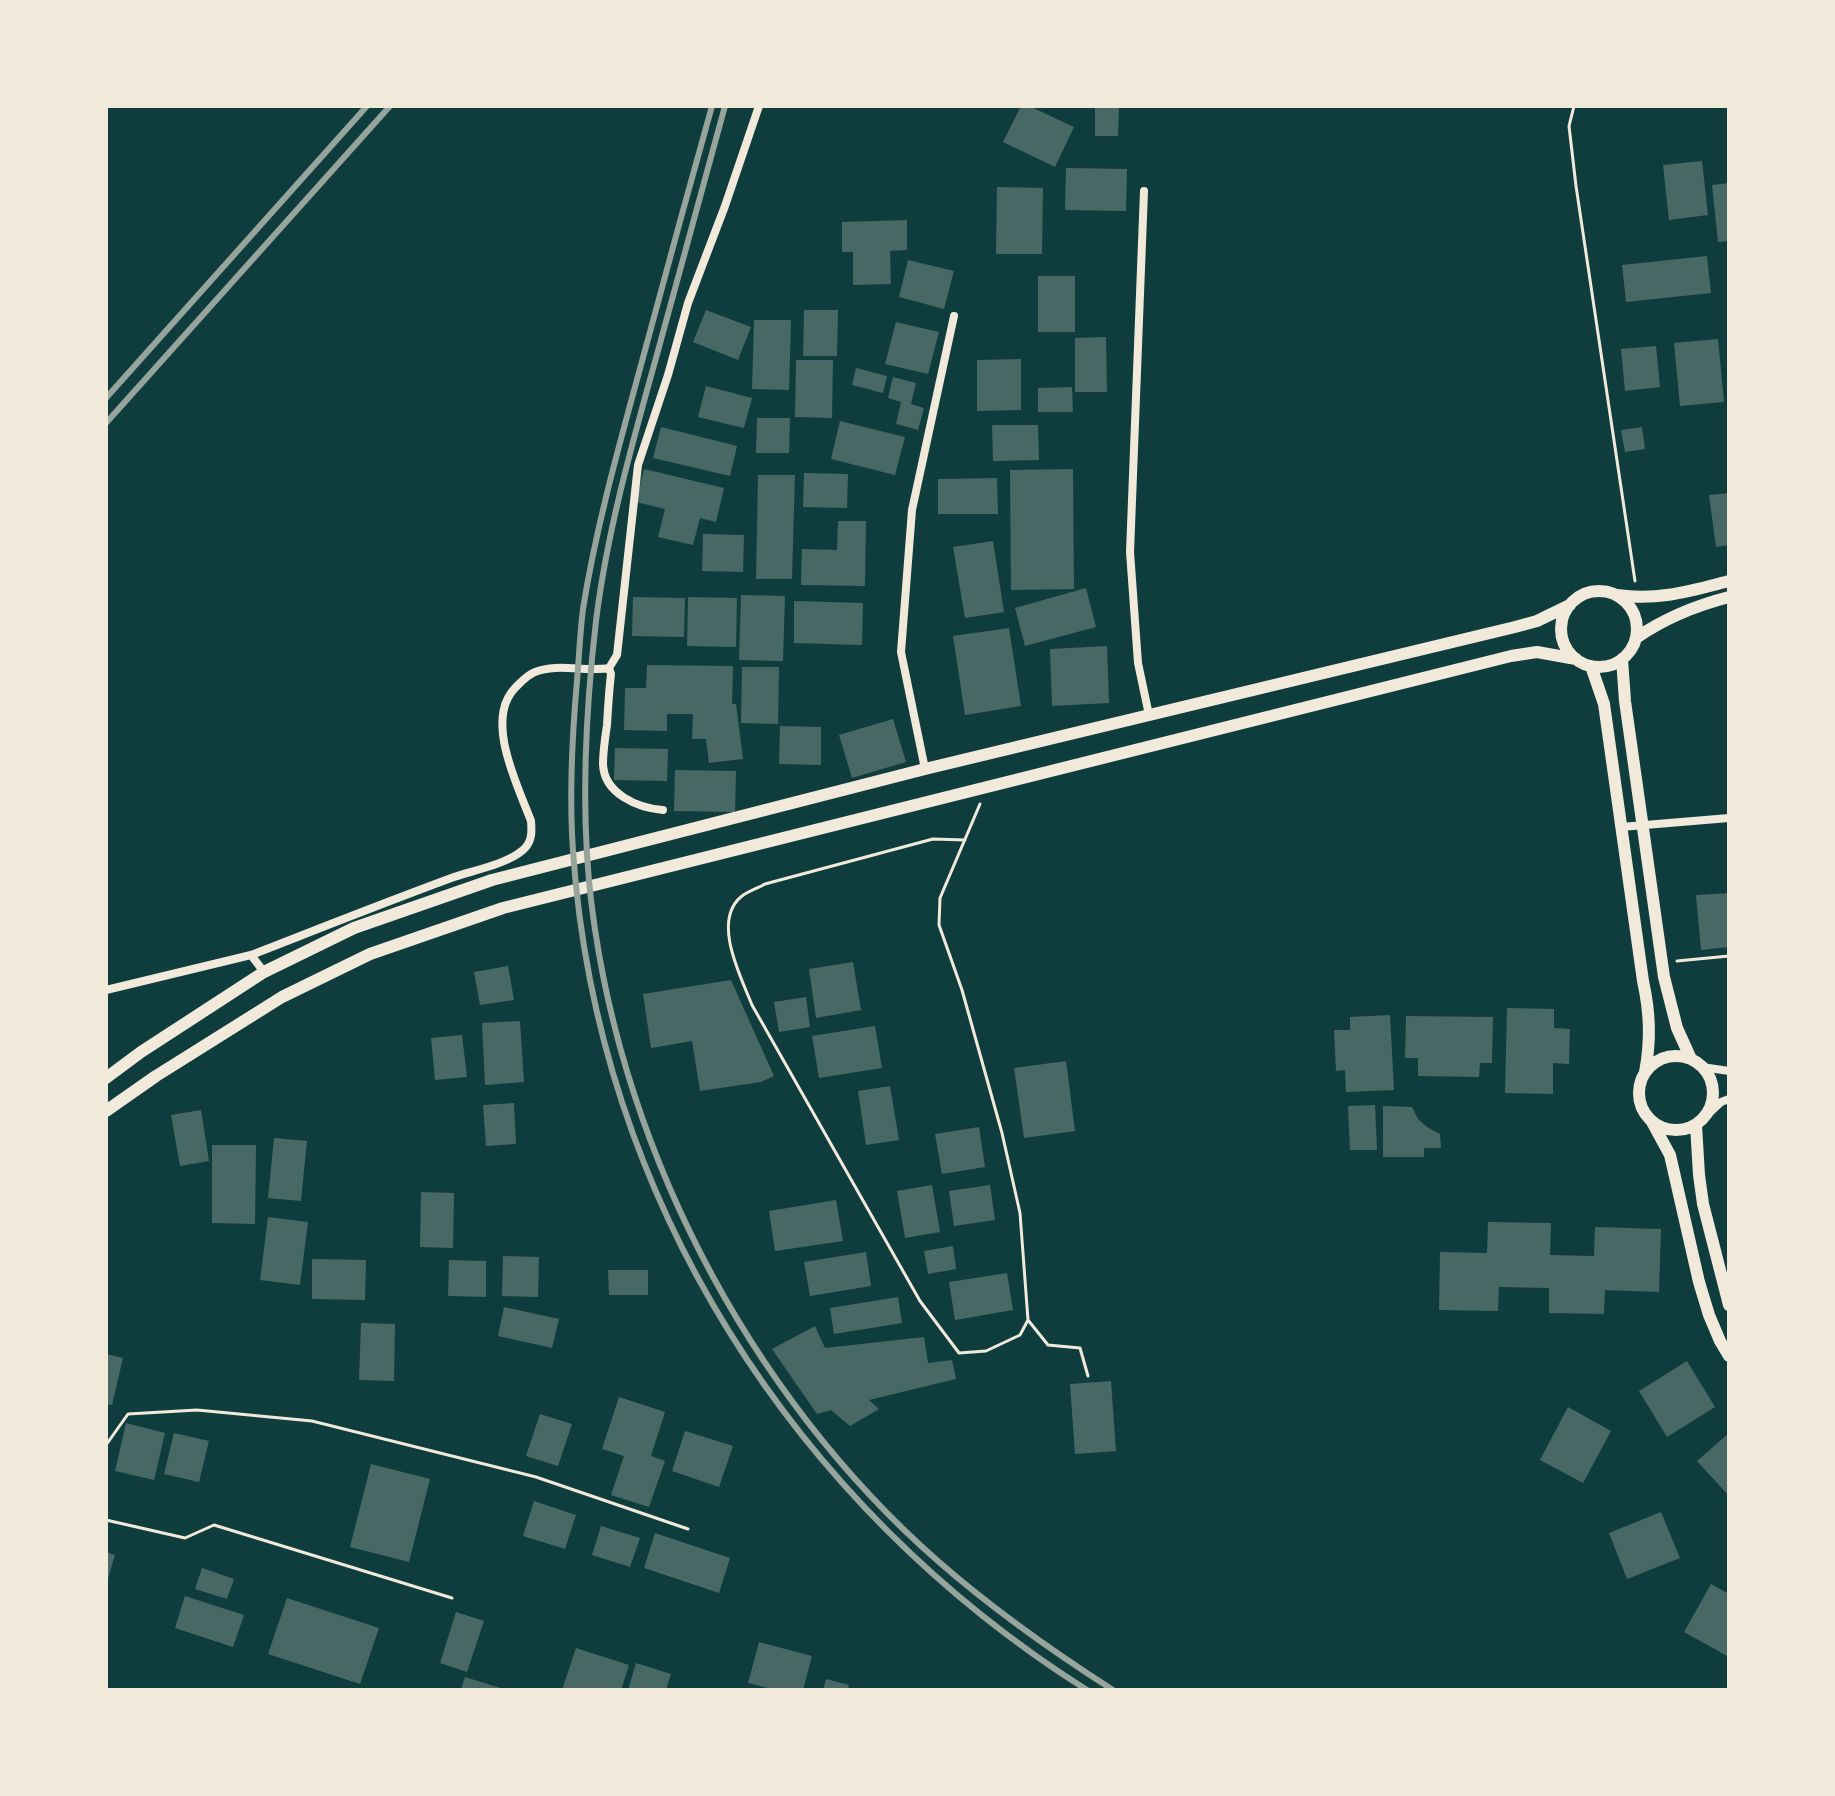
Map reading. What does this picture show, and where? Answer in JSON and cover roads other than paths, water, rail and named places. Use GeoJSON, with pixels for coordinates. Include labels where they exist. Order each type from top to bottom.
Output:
{"type":"FeatureCollection","features":[{"type":"Feature","properties":{"kind":"street"},"geometry":{"type":"LineString","coordinates":[[609,668],[617,655],[638,465],[688,303],[759,106]]}},
{"type":"Feature","properties":{"kind":"street"},"geometry":{"type":"LineString","coordinates":[[1144,191],[1130,552],[1138,663],[1149,715]]}},
{"type":"Feature","properties":{"kind":"street"},"geometry":{"type":"LineString","coordinates":[[925,769],[901,652],[912,510],[954,316]]}},
{"type":"Feature","properties":{"kind":"street"},"geometry":{"type":"LineString","coordinates":[[106,1078],[264,972],[354,928],[492,880],[925,769],[1515,627],[1537,621],[1590,592],[1602,591],[1637,598],[1658,597],[1729,581]]}},
{"type":"Feature","properties":{"kind":"street"},"geometry":{"type":"LineString","coordinates":[[106,1111],[282,997],[370,954],[503,908],[1511,656],[1537,652],[1576,659],[1591,666],[1612,664],[1631,650],[1637,628],[1631,608],[1614,594]]}},
{"type":"Feature","properties":{"kind":"street"},"geometry":{"type":"LineString","coordinates":[[1636,638],[1679,612],[1729,597]]}},
{"type":"Feature","properties":{"kind":"street"},"geometry":{"type":"LineString","coordinates":[[1570,605],[1561,627],[1568,650],[1576,659]]}},
{"type":"Feature","properties":{"kind":"street"},"geometry":{"type":"LineString","coordinates":[[1622,659],[1625,701],[1662,963],[1677,1028],[1713,1084],[1714,1095],[1707,1115]]}},
{"type":"Feature","properties":{"kind":"street"},"geometry":{"type":"LineString","coordinates":[[1591,666],[1604,704],[1649,1006],[1650,1046],[1639,1093],[1640,1104],[1670,1155],[1703,1294],[1720,1341],[1729,1356]]}},
{"type":"Feature","properties":{"kind":"street"},"geometry":{"type":"LineString","coordinates":[[609,668],[603,767],[609,784],[637,805],[663,810]]}},
{"type":"Feature","properties":{"kind":"street"},"geometry":{"type":"LineString","coordinates":[[106,990],[251,955],[511,858],[530,842],[532,832],[501,726],[503,709],[510,693],[535,672],[609,668]]}},
{"type":"Feature","properties":{"kind":"street"},"geometry":{"type":"LineString","coordinates":[[1621,827],[1729,818]]}},
{"type":"Feature","properties":{"kind":"street"},"geometry":{"type":"LineString","coordinates":[[251,955],[264,972]]}},
{"type":"Feature","properties":{"kind":"street"},"geometry":{"type":"LineString","coordinates":[[1645,1072],[1661,1060],[1681,1056],[1729,1071]]}},
{"type":"Feature","properties":{"kind":"street"},"geometry":{"type":"LineString","coordinates":[[1652,1122],[1674,1131],[1685,1130],[1729,1099]]}},
{"type":"Feature","properties":{"kind":"street"},"geometry":{"type":"LineString","coordinates":[[1696,1125],[1703,1204],[1729,1305]]}},
{"type":"Feature","properties":{"kind":"railway"},"geometry":{"type":"LineString","coordinates":[[106,398],[367,106]]}},
{"type":"Feature","properties":{"kind":"railway"},"geometry":{"type":"LineString","coordinates":[[106,423],[390,106]]}},
{"type":"Feature","properties":{"kind":"railway"},"geometry":{"type":"LineString","coordinates":[[712,106],[616,456],[583,609],[571,808],[573,851],[590,979],[622,1103],[669,1221],[729,1332],[802,1435],[886,1530],[982,1615],[1087,1690]]}},
{"type":"Feature","properties":{"kind":"railway"},"geometry":{"type":"LineString","coordinates":[[725,106],[621,488],[596,621],[587,718],[585,816],[589,881],[603,977],[627,1072],[660,1164],[701,1254],[750,1340],[806,1420],[870,1495],[939,1562],[1024,1629],[1113,1690]]}}]}
